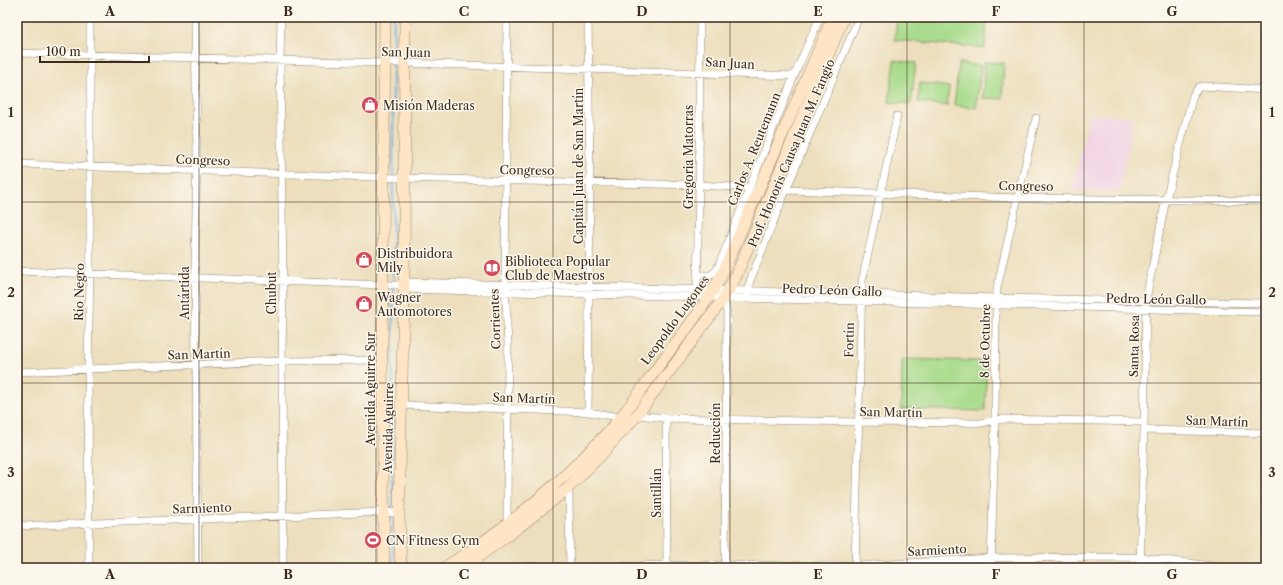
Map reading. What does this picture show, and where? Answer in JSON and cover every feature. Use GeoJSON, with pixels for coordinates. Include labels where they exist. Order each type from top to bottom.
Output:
{"type":"FeatureCollection","features":[{"type":"Feature","properties":{"kind":"main road","name":"Avenida Aguirre Sur"},"geometry":{"type":"LineString","coordinates":[[384,17],[387,63],[385,285],[382,360],[386,512],[384,568]]}},
{"type":"Feature","properties":{"kind":"main road"},"geometry":{"type":"LineString","coordinates":[[402,286],[402,63],[405,17]]}},
{"type":"Feature","properties":{"kind":"main road","name":"Leopoldo Lugones"},"geometry":{"type":"LineString","coordinates":[[444,568],[507,525],[563,478],[587,454],[620,417],[712,294],[724,270],[833,17]]}},
{"type":"Feature","properties":{"kind":"main road"},"geometry":{"type":"LineString","coordinates":[[468,566],[567,489],[598,458],[637,415],[726,294],[736,276],[844,17]]}},
{"type":"Feature","properties":{"kind":"main road","name":"Avenida Aguirre"},"geometry":{"type":"LineString","coordinates":[[401,568],[398,513],[402,405],[402,286]]}},
{"type":"Feature","properties":{"kind":"street","name":"Río Negro"},"geometry":{"type":"LineString","coordinates":[[89,568],[88,369],[90,274],[90,17]]}},
{"type":"Feature","properties":{"kind":"street","name":"Antártida"},"geometry":{"type":"LineString","coordinates":[[195,17],[195,278],[198,568]]}},
{"type":"Feature","properties":{"kind":"street","name":"Chubut"},"geometry":{"type":"LineString","coordinates":[[281,17],[283,568]]}},
{"type":"Feature","properties":{"kind":"street","name":"Corrientes"},"geometry":{"type":"LineString","coordinates":[[507,17],[505,288],[508,345],[507,525]]}},
{"type":"Feature","properties":{"kind":"street","name":"Capitán Juan de San Martín"},"geometry":{"type":"LineString","coordinates":[[588,17],[590,182],[588,412]]}},
{"type":"Feature","properties":{"kind":"street","name":"Gregoria Matorras"},"geometry":{"type":"LineString","coordinates":[[696,293],[698,275],[700,17]]}},
{"type":"Feature","properties":{"kind":"street","name":"Carlos A. Reutemann"},"geometry":{"type":"LineString","coordinates":[[698,275],[711,275],[717,270],[794,76],[820,17]]}},
{"type":"Feature","properties":{"kind":"street","name":"Prof. Honoris Causa Juan M. Fangio"},"geometry":{"type":"LineString","coordinates":[[748,299],[750,281],[786,190],[859,17]]}},
{"type":"Feature","properties":{"kind":"street","name":"San Juan"},"geometry":{"type":"LineString","coordinates":[[17,53],[507,66],[794,76]]}},
{"type":"Feature","properties":{"kind":"street","name":"Santa Rosa"},"geometry":{"type":"LineString","coordinates":[[1140,568],[1146,301],[1166,200],[1193,95],[1199,87],[1203,86],[1266,90]]}},
{"type":"Feature","properties":{"kind":"street","name":"Fortín"},"geometry":{"type":"LineString","coordinates":[[855,567],[860,302],[863,273],[898,116]]}},
{"type":"Feature","properties":{"kind":"street","name":"8 de Octubre"},"geometry":{"type":"LineString","coordinates":[[991,568],[995,420],[996,298],[1036,118]]}},
{"type":"Feature","properties":{"kind":"street","name":"Congreso"},"geometry":{"type":"LineString","coordinates":[[17,164],[386,178],[590,182],[750,188]]}},
{"type":"Feature","properties":{"kind":"street","name":"Congreso"},"geometry":{"type":"LineString","coordinates":[[786,190],[1018,198],[1266,201]]}},
{"type":"Feature","properties":{"kind":"street","name":"Pedro León Gallo"},"geometry":{"type":"LineString","coordinates":[[17,271],[402,286],[712,294],[748,291],[1266,304]]}},
{"type":"Feature","properties":{"kind":"street","name":"Pedro León Gallo"},"geometry":{"type":"LineString","coordinates":[[726,294],[748,299],[996,307],[1266,312]]}},
{"type":"Feature","properties":{"kind":"street","name":"Reducción"},"geometry":{"type":"LineString","coordinates":[[725,566],[726,294]]}},
{"type":"Feature","properties":{"kind":"street","name":"San Martín"},"geometry":{"type":"LineString","coordinates":[[17,372],[282,361],[382,360]]}},
{"type":"Feature","properties":{"kind":"street","name":"San Martín"},"geometry":{"type":"LineString","coordinates":[[402,405],[588,412],[620,417]]}},
{"type":"Feature","properties":{"kind":"street","name":"San Martín"},"geometry":{"type":"LineString","coordinates":[[637,415],[666,418],[858,422],[980,423],[1003,419],[1144,422]]}},
{"type":"Feature","properties":{"kind":"street","name":"Santillán"},"geometry":{"type":"LineString","coordinates":[[666,418],[667,566]]}},
{"type":"Feature","properties":{"kind":"street","name":"San Martín"},"geometry":{"type":"LineString","coordinates":[[1144,430],[1266,433]]}},
{"type":"Feature","properties":{"kind":"street"},"geometry":{"type":"LineString","coordinates":[[567,489],[569,496],[570,568]]}},
{"type":"Feature","properties":{"kind":"street","name":"Sarmiento"},"geometry":{"type":"LineString","coordinates":[[17,526],[386,512],[398,513]]}},
{"type":"Feature","properties":{"kind":"street","name":"Sarmiento"},"geometry":{"type":"LineString","coordinates":[[527,566],[570,568],[667,566],[855,567],[991,558],[1140,557],[1228,568]]}},
{"type":"Feature","properties":{"kind":"shaded area"},"geometry":{"type":"Polygon","coordinates":[[[1090,114],[1134,117],[1119,192],[1072,190],[1090,114]]]}},
{"type":"Feature","properties":{"kind":"green space"},"geometry":{"type":"Polygon","coordinates":[[[897,17],[987,17],[985,48],[895,40],[897,17]]]}},
{"type":"Feature","properties":{"kind":"green space"},"geometry":{"type":"Polygon","coordinates":[[[894,60],[916,63],[911,104],[889,102],[894,60]]]}},
{"type":"Feature","properties":{"kind":"green space"},"geometry":{"type":"Polygon","coordinates":[[[984,62],[1004,63],[1002,99],[983,98],[984,62]]]}},
{"type":"Feature","properties":{"kind":"green space"},"geometry":{"type":"Polygon","coordinates":[[[959,63],[981,66],[976,108],[954,105],[959,63]]]}},
{"type":"Feature","properties":{"kind":"green space"},"geometry":{"type":"Polygon","coordinates":[[[920,83],[949,87],[947,106],[918,102],[920,83]]]}},
{"type":"Feature","properties":{"kind":"green space"},"geometry":{"type":"Polygon","coordinates":[[[902,359],[987,361],[985,411],[901,409],[902,359]]]}},
{"type":"Feature","properties":{"kind":"waterway"},"geometry":{"type":"LineString","coordinates":[[393,61],[394,17]]}},
{"type":"Feature","properties":{"kind":"waterway"},"geometry":{"type":"LineString","coordinates":[[393,65],[393,283]]}},
{"type":"Feature","properties":{"kind":"waterway"},"geometry":{"type":"LineString","coordinates":[[392,511],[393,287]]}},
{"type":"Feature","properties":{"kind":"waterway"},"geometry":{"type":"LineString","coordinates":[[392,515],[393,568]]}},
{"type":"Feature","properties":{"kind":"place","name":"Misión Maderas"},"geometry":{"type":"Point","coordinates":[370,105]}},
{"type":"Feature","properties":{"kind":"place","name":"Distribuidora Mily"},"geometry":{"type":"Point","coordinates":[364,260]}},
{"type":"Feature","properties":{"kind":"place","name":"Biblioteca Popular Club de Maestros"},"geometry":{"type":"Point","coordinates":[492,268]}},
{"type":"Feature","properties":{"kind":"place","name":"Wagner Automotores"},"geometry":{"type":"Point","coordinates":[364,304]}},
{"type":"Feature","properties":{"kind":"place","name":"CN Fitness Gym"},"geometry":{"type":"Point","coordinates":[373,540]}}]}
